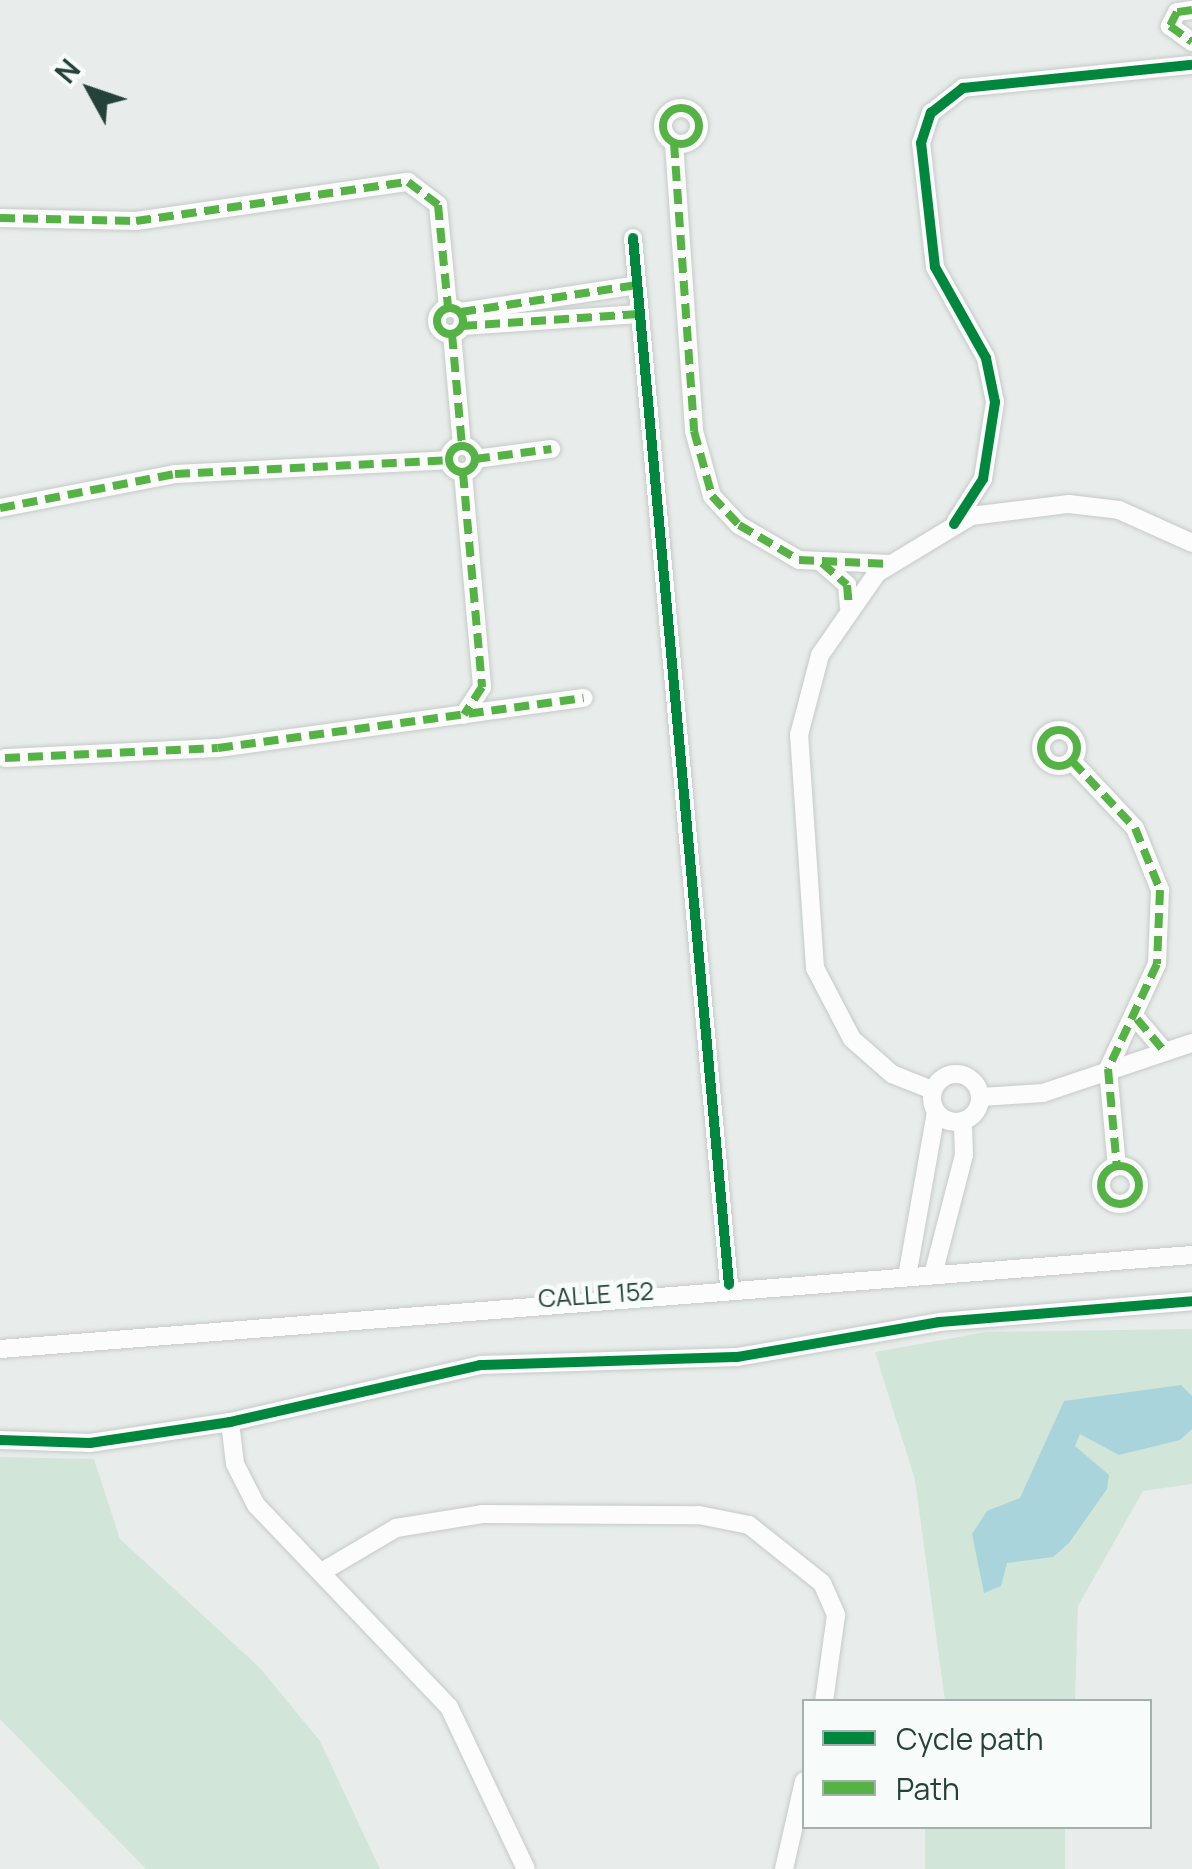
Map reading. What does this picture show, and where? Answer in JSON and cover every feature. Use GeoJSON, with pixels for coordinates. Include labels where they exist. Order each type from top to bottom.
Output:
{"type":"FeatureCollection","features":[{"type":"Feature","properties":{"kind":"street"},"geometry":{"type":"LineString","coordinates":[[954,524],[983,479],[995,402],[986,358],[935,267],[921,143],[931,112],[963,88],[1191,73],[1190,42],[1170,26],[1177,12],[1192,10]]}},
{"type":"Feature","properties":{"kind":"street"},"geometry":{"type":"LineString","coordinates":[[674,143],[700,465],[739,525],[822,563],[847,585],[850,607]]}},
{"type":"Feature","properties":{"kind":"street"},"geometry":{"type":"LineString","coordinates":[[0,218],[136,221],[408,182],[438,205],[456,320],[482,687],[464,715]]}},
{"type":"Feature","properties":{"kind":"street"},"geometry":{"type":"LineString","coordinates":[[633,238],[728,1285]]}},
{"type":"Feature","properties":{"kind":"street"},"geometry":{"type":"LineString","coordinates":[[456,320],[636,285]]}},
{"type":"Feature","properties":{"kind":"street"},"geometry":{"type":"LineString","coordinates":[[456,320],[639,314]]}},
{"type":"Feature","properties":{"kind":"street"},"geometry":{"type":"LineString","coordinates":[[0,508],[174,474],[467,459],[551,449]]}},
{"type":"Feature","properties":{"kind":"street"},"geometry":{"type":"LineString","coordinates":[[983,479],[1018,508]]}},
{"type":"Feature","properties":{"kind":"street"},"geometry":{"type":"LineString","coordinates":[[932,1090],[892,1074],[852,1040],[824,995],[809,938],[798,735],[806,688],[850,607],[890,564],[954,524],[1018,508],[1119,510],[1190,539]]}},
{"type":"Feature","properties":{"kind":"street"},"geometry":{"type":"LineString","coordinates":[[822,563],[890,564]]}},
{"type":"Feature","properties":{"kind":"street"},"geometry":{"type":"LineString","coordinates":[[482,687],[508,708]]}},
{"type":"Feature","properties":{"kind":"street"},"geometry":{"type":"LineString","coordinates":[[5,758],[149,755],[584,698]]}},
{"type":"Feature","properties":{"kind":"street"},"geometry":{"type":"LineString","coordinates":[[1072,761],[1135,828],[1156,875],[1157,964],[1137,1019],[1108,1069],[1117,1167]]}},
{"type":"Feature","properties":{"kind":"street"},"geometry":{"type":"LineString","coordinates":[[1137,1019],[1165,1052]]}},
{"type":"Feature","properties":{"kind":"street"},"geometry":{"type":"LineString","coordinates":[[934,1271],[964,1155],[962,1122],[980,1097],[1043,1092],[1192,1043]]}},
{"type":"Feature","properties":{"kind":"street"},"geometry":{"type":"LineString","coordinates":[[932,1090],[960,1074],[980,1097]]}},
{"type":"Feature","properties":{"kind":"street"},"geometry":{"type":"LineString","coordinates":[[908,1271],[936,1113],[932,1090]]}},
{"type":"Feature","properties":{"kind":"street"},"geometry":{"type":"LineString","coordinates":[[936,1113],[962,1122]]}},
{"type":"Feature","properties":{"kind":"street","name":"CALLE 152"},"geometry":{"type":"LineString","coordinates":[[0,1349],[728,1285],[1192,1255]]}},
{"type":"Feature","properties":{"kind":"street"},"geometry":{"type":"LineString","coordinates":[[0,1440],[90,1444],[230,1422],[480,1365],[737,1358],[939,1322],[1192,1301]]}},
{"type":"Feature","properties":{"kind":"street"},"geometry":{"type":"LineString","coordinates":[[230,1422],[235,1464],[256,1505],[325,1570],[448,1707],[526,1869]]}},
{"type":"Feature","properties":{"kind":"street"},"geometry":{"type":"LineString","coordinates":[[325,1570],[396,1528],[482,1514],[699,1515],[749,1526],[822,1583],[836,1615],[824,1699]]}},
{"type":"Feature","properties":{"kind":"street"},"geometry":{"type":"LineString","coordinates":[[784,1869],[802,1790]]}},
{"type":"Feature","properties":{"kind":"green space"},"geometry":{"type":"Polygon","coordinates":[[[1192,1329],[1192,1484],[1143,1491],[1078,1606],[1075,1699],[945,1699],[915,1480],[875,1352],[986,1332],[1192,1329]]]}},
{"type":"Feature","properties":{"kind":"green space"},"geometry":{"type":"Polygon","coordinates":[[[0,1457],[94,1459],[120,1539],[260,1668],[320,1741],[380,1869],[146,1869],[0,1719],[0,1457]]]}},
{"type":"Feature","properties":{"kind":"green space"},"geometry":{"type":"Polygon","coordinates":[[[925,1829],[1065,1829],[1065,1869],[925,1869],[925,1829]]]}},
{"type":"Feature","properties":{"kind":"water"},"geometry":{"type":"Polygon","coordinates":[[[1181,1385],[1192,1396],[1192,1429],[1180,1440],[1119,1455],[1080,1434],[1075,1446],[1109,1475],[1107,1489],[1069,1543],[1053,1557],[1007,1563],[1001,1586],[984,1593],[972,1534],[987,1511],[1020,1498],[1064,1401],[1181,1385]]]}},
{"type":"Feature","properties":{"kind":"marked path"},"geometry":{"type":"LineString","coordinates":[[1192,10],[1177,12],[1170,26],[1192,42]]}},
{"type":"Feature","properties":{"kind":"marked path"},"geometry":{"type":"LineString","coordinates":[[681,108],[693,114],[699,126],[693,138],[681,144],[669,138],[663,126],[669,114],[681,108]]}},
{"type":"Feature","properties":{"kind":"marked path"},"geometry":{"type":"LineString","coordinates":[[674,143],[694,431],[712,496],[739,525],[799,560],[890,564]]}},
{"type":"Feature","properties":{"kind":"marked path"},"geometry":{"type":"LineString","coordinates":[[0,218],[136,221],[408,182],[438,205],[448,307]]}},
{"type":"Feature","properties":{"kind":"marked path"},"geometry":{"type":"LineString","coordinates":[[461,312],[637,285]]}},
{"type":"Feature","properties":{"kind":"marked path"},"geometry":{"type":"LineString","coordinates":[[450,308],[459,312],[463,321],[459,330],[450,334],[441,330],[437,321],[441,312],[450,308]]}},
{"type":"Feature","properties":{"kind":"marked path"},"geometry":{"type":"LineString","coordinates":[[462,326],[639,314]]}},
{"type":"Feature","properties":{"kind":"marked path"},"geometry":{"type":"LineString","coordinates":[[452,334],[462,446]]}},
{"type":"Feature","properties":{"kind":"marked path"},"geometry":{"type":"LineString","coordinates":[[462,446],[472,449],[475,459],[472,469],[462,472],[452,469],[449,459],[452,449],[462,446]]}},
{"type":"Feature","properties":{"kind":"marked path"},"geometry":{"type":"LineString","coordinates":[[475,459],[551,449]]}},
{"type":"Feature","properties":{"kind":"marked path"},"geometry":{"type":"LineString","coordinates":[[0,508],[175,474],[448,460]]}},
{"type":"Feature","properties":{"kind":"marked path"},"geometry":{"type":"LineString","coordinates":[[463,473],[482,687],[464,715]]}},
{"type":"Feature","properties":{"kind":"marked path"},"geometry":{"type":"LineString","coordinates":[[822,563],[847,585],[849,607]]}},
{"type":"Feature","properties":{"kind":"marked path"},"geometry":{"type":"LineString","coordinates":[[5,758],[218,748],[584,698]]}},
{"type":"Feature","properties":{"kind":"marked path"},"geometry":{"type":"LineString","coordinates":[[1059,730],[1072,735],[1077,748],[1072,761],[1059,766],[1046,761],[1041,748],[1046,735],[1059,730]]}},
{"type":"Feature","properties":{"kind":"marked path"},"geometry":{"type":"LineString","coordinates":[[1072,761],[1135,828],[1160,890],[1157,964],[1108,1069],[1117,1167]]}},
{"type":"Feature","properties":{"kind":"marked path"},"geometry":{"type":"LineString","coordinates":[[1137,1019],[1165,1052]]}},
{"type":"Feature","properties":{"kind":"marked path"},"geometry":{"type":"LineString","coordinates":[[1120,1166],[1133,1172],[1139,1185],[1133,1198],[1120,1204],[1107,1198],[1101,1185],[1107,1172],[1120,1166]]}},
{"type":"Feature","properties":{"kind":"cycle path"},"geometry":{"type":"LineString","coordinates":[[954,524],[983,479],[995,402],[986,358],[935,267],[921,143],[931,113],[963,88],[1191,65]]}},
{"type":"Feature","properties":{"kind":"cycle path"},"geometry":{"type":"LineString","coordinates":[[633,238],[729,1285]]}},
{"type":"Feature","properties":{"kind":"cycle path"},"geometry":{"type":"LineString","coordinates":[[0,1440],[90,1443],[230,1422],[480,1365],[737,1357],[939,1322],[1192,1301]]}}]}
